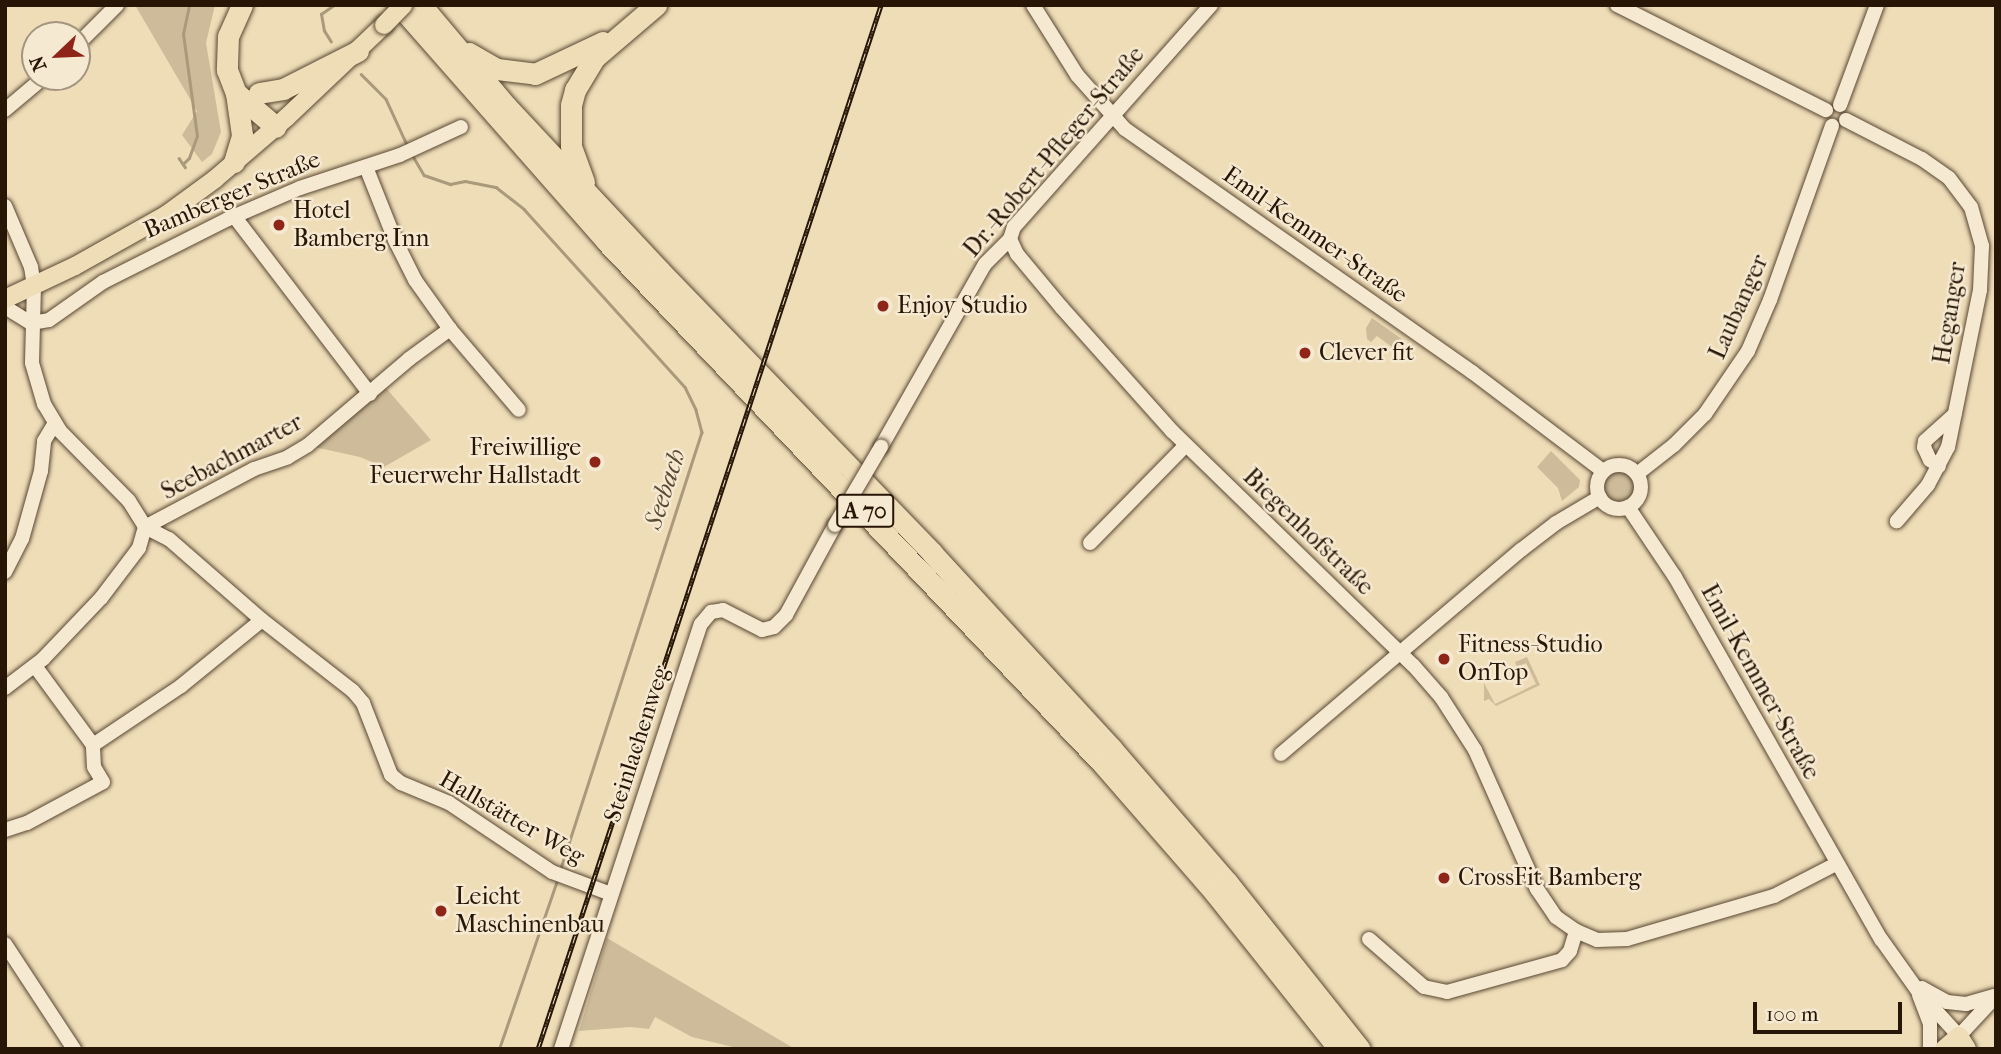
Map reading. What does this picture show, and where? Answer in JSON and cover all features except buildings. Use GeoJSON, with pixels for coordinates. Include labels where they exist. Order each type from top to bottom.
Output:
{"type":"FeatureCollection","features":[{"type":"Feature","properties":{"kind":"highway"},"geometry":{"type":"LineString","coordinates":[[234,162],[242,135],[236,93],[227,70],[227,47],[232,22],[242,5]]}},
{"type":"Feature","properties":{"kind":"highway"},"geometry":{"type":"LineString","coordinates":[[596,202],[582,177],[572,147],[570,105],[585,69],[656,5]]}},
{"type":"Feature","properties":{"kind":"highway","name":"A 70"},"geometry":{"type":"LineString","coordinates":[[404,6],[448,37],[506,106],[949,571],[1112,749],[1227,882],[1312,1000],[1339,1049]]}},
{"type":"Feature","properties":{"kind":"highway","name":"A 70"},"geometry":{"type":"LineString","coordinates":[[404,6],[606,241],[1102,764],[1215,893],[1360,1049]]}},
{"type":"Feature","properties":{"kind":"highway"},"geometry":{"type":"LineString","coordinates":[[448,37],[497,69],[535,74],[620,35]]}},
{"type":"Feature","properties":{"kind":"highway"},"geometry":{"type":"LineString","coordinates":[[227,47],[237,74],[259,93],[281,122]]}},
{"type":"Feature","properties":{"kind":"highway"},"geometry":{"type":"LineString","coordinates":[[259,93],[283,89],[358,51]]}},
{"type":"Feature","properties":{"kind":"highway"},"geometry":{"type":"LineString","coordinates":[[236,93],[281,122]]}},
{"type":"Feature","properties":{"kind":"highway"},"geometry":{"type":"LineString","coordinates":[[1312,1000],[1328,1049]]}},
{"type":"Feature","properties":{"kind":"highway"},"geometry":{"type":"LineString","coordinates":[[1312,1000],[1372,1049]]}},
{"type":"Feature","properties":{"kind":"main road"},"geometry":{"type":"LineString","coordinates":[[5,299],[121,242],[209,183],[281,122],[404,6]]}},
{"type":"Feature","properties":{"kind":"main road"},"geometry":{"type":"LineString","coordinates":[[1944,1049],[1963,1042]]}},
{"type":"Feature","properties":{"kind":"street"},"geometry":{"type":"LineString","coordinates":[[91,31],[117,5]]}},
{"type":"Feature","properties":{"kind":"street","name":"Emil-Kemmer-Straße"},"geometry":{"type":"LineString","coordinates":[[1033,5],[1077,75],[1111,116],[1180,170],[1472,372],[1603,471]]}},
{"type":"Feature","properties":{"kind":"street","name":"Dr.-Robert-Pfleger-Straße"},"geometry":{"type":"LineString","coordinates":[[711,612],[728,611],[762,630],[774,627],[786,615],[985,264],[1010,239],[1014,227],[1211,5]]}},
{"type":"Feature","properties":{"kind":"street"},"geometry":{"type":"LineString","coordinates":[[1617,5],[1833,108],[1847,113],[1846,120],[1838,127],[1826,121],[1833,108],[1877,5]]}},
{"type":"Feature","properties":{"kind":"street"},"geometry":{"type":"LineString","coordinates":[[5,110],[27,91]]}},
{"type":"Feature","properties":{"kind":"street","name":"Heganger"},"geometry":{"type":"LineString","coordinates":[[1846,120],[1938,169],[1963,195],[1979,226],[1983,267],[1948,447],[1928,485],[1897,521]]}},
{"type":"Feature","properties":{"kind":"street","name":"Laubanger"},"geometry":{"type":"LineString","coordinates":[[1637,474],[1674,445],[1705,414],[1748,351],[1770,300],[1832,126]]}},
{"type":"Feature","properties":{"kind":"street","name":"Bamberger Straße"},"geometry":{"type":"LineString","coordinates":[[31,323],[49,320],[103,282],[234,216],[300,188],[410,151],[461,127]]}},
{"type":"Feature","properties":{"kind":"street"},"geometry":{"type":"LineString","coordinates":[[366,167],[395,240],[415,281],[450,329],[519,410]]}},
{"type":"Feature","properties":{"kind":"street"},"geometry":{"type":"LineString","coordinates":[[5,205],[31,268],[34,286],[32,363],[44,404],[55,423],[129,501],[145,527],[139,548],[116,580],[35,666],[5,688]]}},
{"type":"Feature","properties":{"kind":"street"},"geometry":{"type":"LineString","coordinates":[[234,216],[370,394]]}},
{"type":"Feature","properties":{"kind":"street","name":"Biegenhofstraße"},"geometry":{"type":"LineString","coordinates":[[1010,239],[1017,254],[1062,308],[1186,445],[1399,651],[1458,721],[1485,770],[1537,889],[1556,917],[1576,931],[1609,941],[1662,931],[1774,896],[1836,864]]}},
{"type":"Feature","properties":{"kind":"street"},"geometry":{"type":"LineString","coordinates":[[5,307],[31,323]]}},
{"type":"Feature","properties":{"kind":"street","name":"Seebachmarter"},"geometry":{"type":"LineString","coordinates":[[145,527],[254,469],[300,450],[409,359],[450,329]]}},
{"type":"Feature","properties":{"kind":"street"},"geometry":{"type":"LineString","coordinates":[[1939,466],[1930,460],[1924,447],[1925,441],[1955,414]]}},
{"type":"Feature","properties":{"kind":"street"},"geometry":{"type":"LineString","coordinates":[[5,572],[22,538],[40,471],[44,441],[55,423]]}},
{"type":"Feature","properties":{"kind":"street"},"geometry":{"type":"LineString","coordinates":[[1090,543],[1186,445]]}},
{"type":"Feature","properties":{"kind":"street"},"geometry":{"type":"LineString","coordinates":[[1618,464],[1631,468],[1637,474],[1641,491],[1636,501],[1628,507],[1612,507],[1600,497],[1598,483],[1603,471],[1618,464]]}},
{"type":"Feature","properties":{"kind":"street"},"geometry":{"type":"LineString","coordinates":[[1281,754],[1399,651],[1542,534],[1600,497]]}},
{"type":"Feature","properties":{"kind":"street","name":"Emil-Kemmer-Straße"},"geometry":{"type":"LineString","coordinates":[[1628,507],[1675,577],[1847,883],[1914,985]]}},
{"type":"Feature","properties":{"kind":"street","name":"Hallstätter Weg"},"geometry":{"type":"LineString","coordinates":[[145,527],[169,539],[262,620],[344,682],[363,702],[391,775],[410,788],[449,803],[559,874],[611,894]]}},
{"type":"Feature","properties":{"kind":"street","name":"Steinlachenweg"},"geometry":{"type":"LineString","coordinates":[[561,1049],[698,633],[711,612]]}},
{"type":"Feature","properties":{"kind":"street"},"geometry":{"type":"LineString","coordinates":[[93,745],[181,686],[262,620]]}},
{"type":"Feature","properties":{"kind":"street"},"geometry":{"type":"LineString","coordinates":[[5,830],[27,823],[103,782],[94,767],[93,745],[35,666]]}},
{"type":"Feature","properties":{"kind":"street"},"geometry":{"type":"LineString","coordinates":[[1369,939],[1424,987],[1447,992],[1562,960],[1570,951],[1576,931]]}},
{"type":"Feature","properties":{"kind":"street"},"geometry":{"type":"LineString","coordinates":[[5,944],[75,1049]]}},
{"type":"Feature","properties":{"kind":"street"},"geometry":{"type":"LineString","coordinates":[[1914,985],[1947,1002],[1966,1004],[1996,995]]}},
{"type":"Feature","properties":{"kind":"street"},"geometry":{"type":"LineString","coordinates":[[1914,985],[1963,1042],[1996,995]]}},
{"type":"Feature","properties":{"kind":"street"},"geometry":{"type":"LineString","coordinates":[[1914,985],[1930,1024],[1930,1049]]}},
{"type":"Feature","properties":{"kind":"shaded area"},"geometry":{"type":"Polygon","coordinates":[[[135,5],[215,5],[206,43],[221,132],[212,154],[202,162],[182,135],[197,111],[135,5]]]}},
{"type":"Feature","properties":{"kind":"shaded area"},"geometry":{"type":"Polygon","coordinates":[[[1372,318],[1403,340],[1396,350],[1377,336],[1371,342],[1367,339],[1366,328],[1372,318]]]}},
{"type":"Feature","properties":{"kind":"shaded area"},"geometry":{"type":"Polygon","coordinates":[[[386,388],[431,440],[384,467],[360,457],[314,447],[386,388]]]}},
{"type":"Feature","properties":{"kind":"shaded area"},"geometry":{"type":"Polygon","coordinates":[[[1551,451],[1580,480],[1579,487],[1562,501],[1558,488],[1537,467],[1551,451]]]}},
{"type":"Feature","properties":{"kind":"shaded area"},"geometry":{"type":"Polygon","coordinates":[[[1619,472],[1629,477],[1634,487],[1629,497],[1619,502],[1609,497],[1604,487],[1609,477],[1619,472]]]}},
{"type":"Feature","properties":{"kind":"shaded area"},"geometry":{"type":"Polygon","coordinates":[[[1527,657],[1540,685],[1496,706],[1489,699],[1484,701],[1484,683],[1495,704],[1536,684],[1526,663],[1517,667],[1515,662],[1527,657]]]}},
{"type":"Feature","properties":{"kind":"shaded area"},"geometry":{"type":"Polygon","coordinates":[[[607,938],[795,1049],[741,1049],[692,1037],[655,1017],[649,1029],[630,1027],[579,1031],[607,938]]]}},
{"type":"Feature","properties":{"kind":"waterway"},"geometry":{"type":"LineString","coordinates":[[183,164],[189,158],[197,136],[183,34],[189,5]]}},
{"type":"Feature","properties":{"kind":"waterway","name":"Seebach"},"geometry":{"type":"LineString","coordinates":[[331,42],[324,31],[321,14],[334,5]]}},
{"type":"Feature","properties":{"kind":"waterway","name":"Seebach"},"geometry":{"type":"LineString","coordinates":[[361,74],[386,99],[408,147]]}},
{"type":"Feature","properties":{"kind":"waterway","name":"Seebach"},"geometry":{"type":"LineString","coordinates":[[413,156],[424,175],[450,184],[465,181],[496,187],[524,209],[685,387],[696,410],[702,432],[560,871]]}},
{"type":"Feature","properties":{"kind":"waterway"},"geometry":{"type":"LineString","coordinates":[[179,158],[185,167]]}},
{"type":"Feature","properties":{"kind":"waterway","name":"Seebach"},"geometry":{"type":"LineString","coordinates":[[499,1049],[557,881]]}},
{"type":"Feature","properties":{"kind":"railway"},"geometry":{"type":"LineString","coordinates":[[538,1049],[881,5]]}},
{"type":"Feature","properties":{"kind":"place","name":"Hotel Bamberg Inn"},"geometry":{"type":"Point","coordinates":[279,225]}},
{"type":"Feature","properties":{"kind":"place","name":"Enjoy Studio"},"geometry":{"type":"Point","coordinates":[883,306]}},
{"type":"Feature","properties":{"kind":"place","name":"Clever fit"},"geometry":{"type":"Point","coordinates":[1305,353]}},
{"type":"Feature","properties":{"kind":"place","name":"Freiwillige Feuerwehr Hallstadt"},"geometry":{"type":"Point","coordinates":[595,462]}},
{"type":"Feature","properties":{"kind":"place","name":"Fitness-Studio OnTop"},"geometry":{"type":"Point","coordinates":[1444,659]}},
{"type":"Feature","properties":{"kind":"place","name":"CrossFit Bamberg"},"geometry":{"type":"Point","coordinates":[1444,878]}},
{"type":"Feature","properties":{"kind":"place","name":"Leicht Maschinenbau"},"geometry":{"type":"Point","coordinates":[441,911]}}]}
